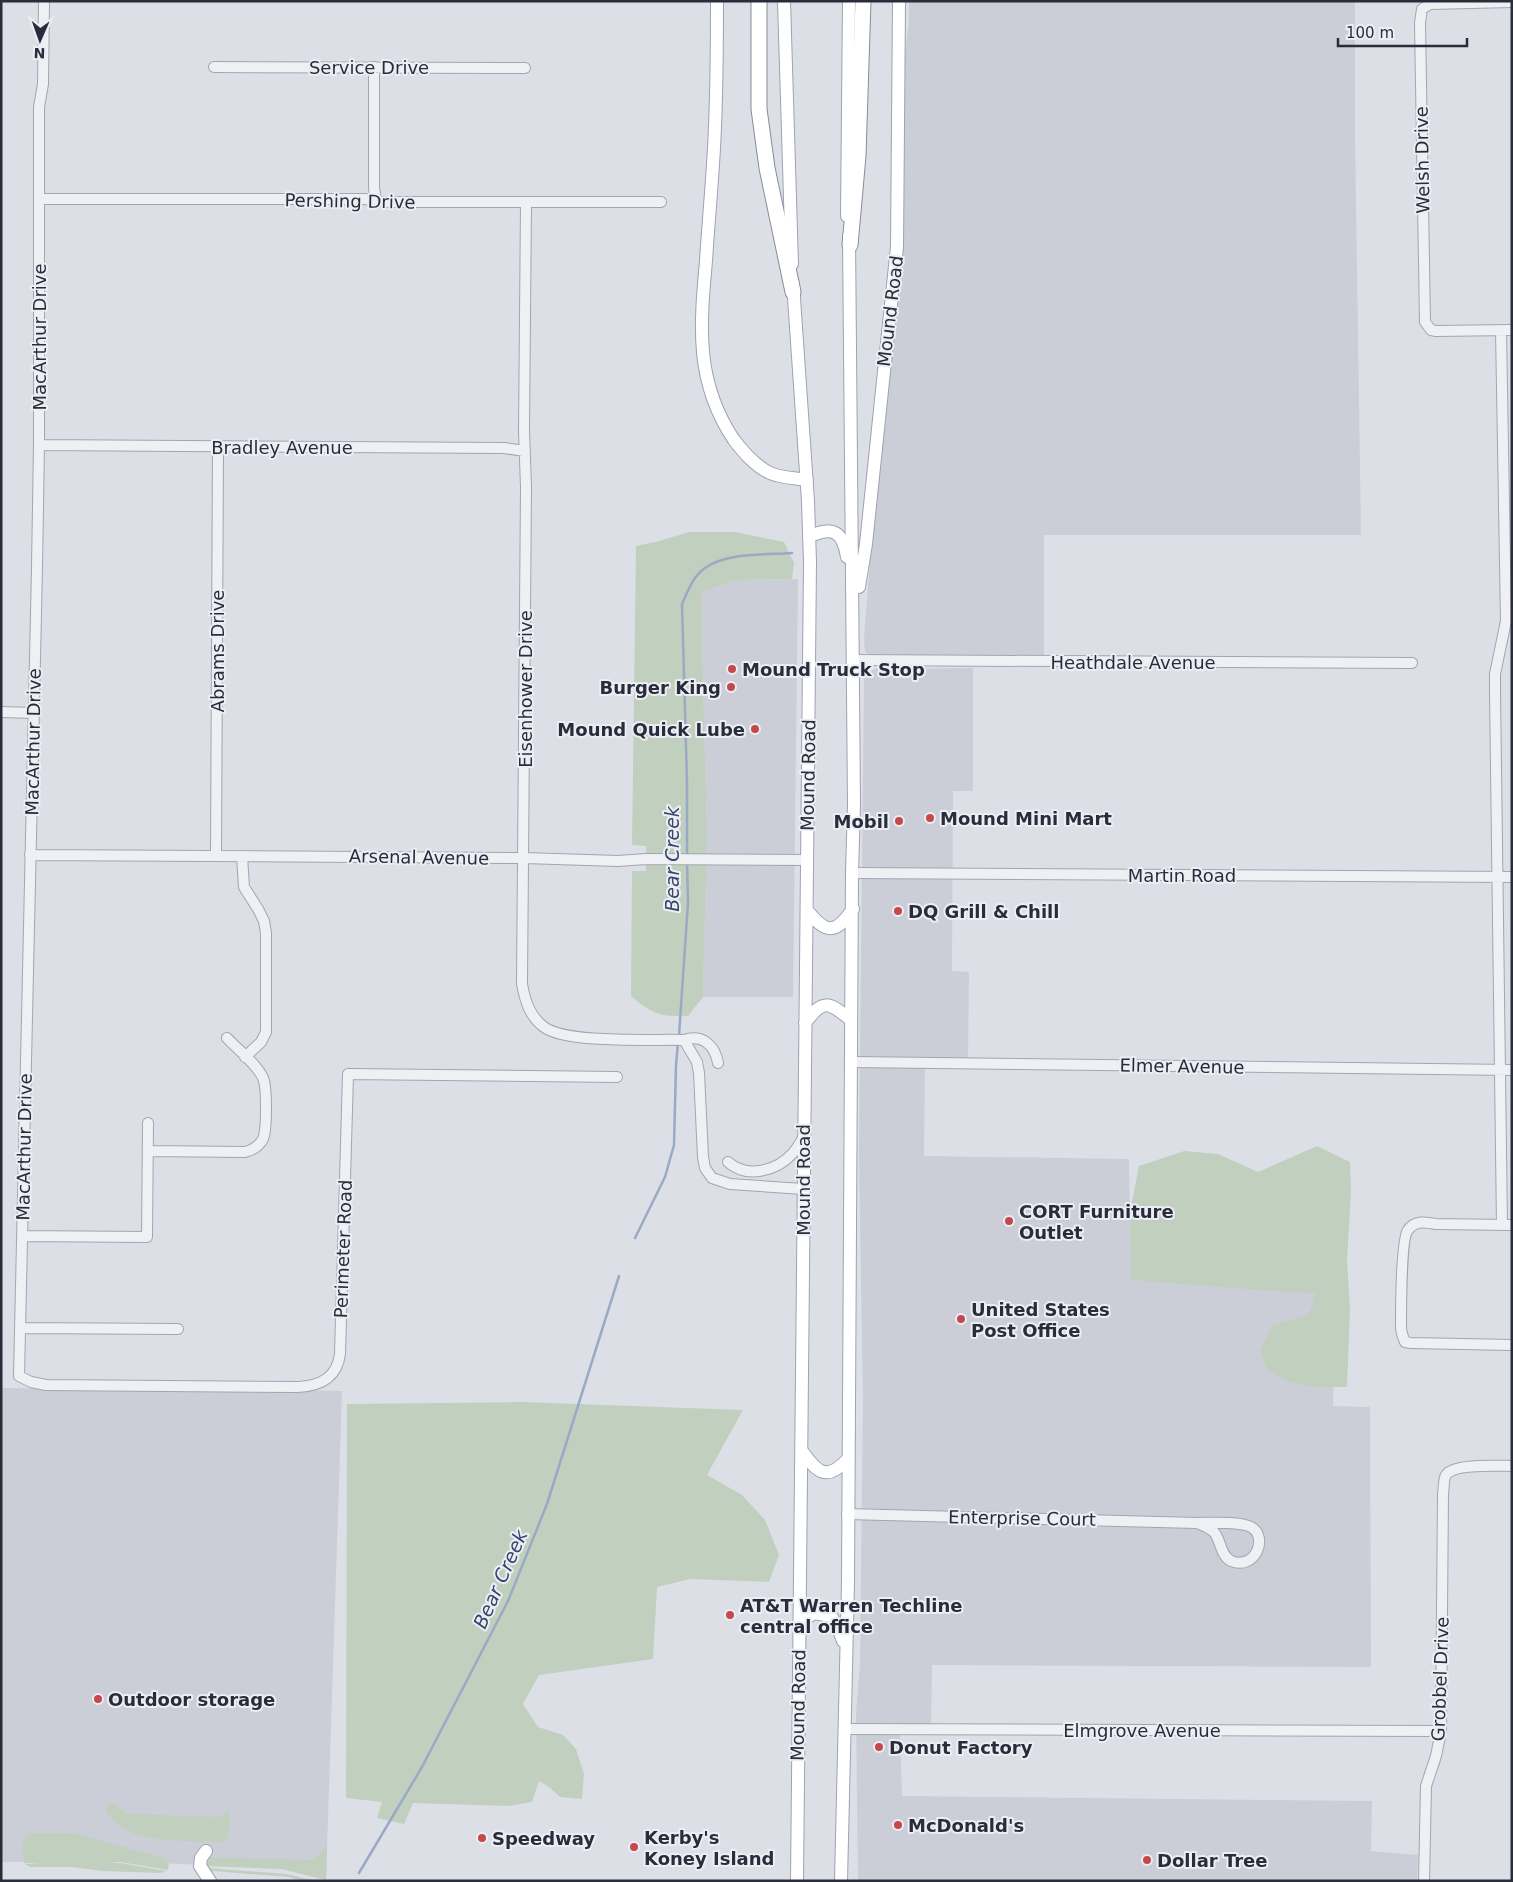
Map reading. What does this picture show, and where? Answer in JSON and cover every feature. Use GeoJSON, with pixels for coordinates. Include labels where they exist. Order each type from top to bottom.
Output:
{"type":"FeatureCollection","features":[{"type":"Feature","properties":{"kind":"highway"},"geometry":{"type":"LineString","coordinates":[[759,1],[759,109],[767,168],[793,292]]}},
{"type":"Feature","properties":{"kind":"highway"},"geometry":{"type":"LineString","coordinates":[[850,245],[858,156],[863,1]]}},
{"type":"Feature","properties":{"kind":"main road"},"geometry":{"type":"LineString","coordinates":[[717,1],[716,119],[703,297],[701,343],[703,358],[715,404],[731,435],[744,452],[755,463],[771,474],[807,480]]}},
{"type":"Feature","properties":{"kind":"main road","name":"Mound Road"},"geometry":{"type":"LineString","coordinates":[[784,1],[793,292],[807,480],[810,648],[797,1881]]}},
{"type":"Feature","properties":{"kind":"main road","name":"Mound Road"},"geometry":{"type":"LineString","coordinates":[[841,1881],[846,1650],[854,805],[850,245],[846,208],[849,1]]}},
{"type":"Feature","properties":{"kind":"main road","name":"Mound Road"},"geometry":{"type":"LineString","coordinates":[[853,620],[866,544],[898,247],[899,1]]}},
{"type":"Feature","properties":{"kind":"main road"},"geometry":{"type":"LineString","coordinates":[[809,537],[822,531],[833,531],[839,534],[845,544],[853,592]]}},
{"type":"Feature","properties":{"kind":"main road"},"geometry":{"type":"LineString","coordinates":[[807,910],[822,927],[831,928],[842,924],[852,909]]}},
{"type":"Feature","properties":{"kind":"main road"},"geometry":{"type":"LineString","coordinates":[[805,1023],[815,1010],[825,1005],[834,1008],[851,1020]]}},
{"type":"Feature","properties":{"kind":"main road"},"geometry":{"type":"LineString","coordinates":[[802,1451],[813,1466],[822,1473],[838,1470],[848,1460]]}},
{"type":"Feature","properties":{"kind":"main road"},"geometry":{"type":"LineString","coordinates":[[799,1623],[814,1613],[831,1616],[837,1625],[846,1650]]}},
{"type":"Feature","properties":{"kind":"main road"},"geometry":{"type":"LineString","coordinates":[[206,1851],[200,1866],[210,1881]]}},
{"type":"Feature","properties":{"kind":"street","name":"MacArthur Drive"},"geometry":{"type":"LineString","coordinates":[[20,1376],[39,445],[36,103],[43,84],[44,1]]}},
{"type":"Feature","properties":{"kind":"street","name":"Welsh Drive"},"geometry":{"type":"LineString","coordinates":[[1506,330],[1436,331],[1432,330],[1426,322],[1420,15],[1426,5],[1435,3],[1512,2]]}},
{"type":"Feature","properties":{"kind":"street","name":"Service Drive"},"geometry":{"type":"LineString","coordinates":[[214,67],[525,68]]}},
{"type":"Feature","properties":{"kind":"street"},"geometry":{"type":"LineString","coordinates":[[374,67],[374,188],[376,201]]}},
{"type":"Feature","properties":{"kind":"street","name":"Pershing Drive"},"geometry":{"type":"LineString","coordinates":[[38,199],[364,200],[526,203],[661,202]]}},
{"type":"Feature","properties":{"kind":"street","name":"Eisenhower Drive"},"geometry":{"type":"LineString","coordinates":[[526,203],[522,984],[532,1015],[546,1029],[564,1035],[589,1038],[684,1040],[693,1037],[707,1042],[715,1050],[718,1063]]}},
{"type":"Feature","properties":{"kind":"street"},"geometry":{"type":"LineString","coordinates":[[1506,330],[1508,568],[1506,628],[1495,674],[1495,683],[1501,1070],[1507,1225],[1436,1224],[1426,1222],[1416,1223],[1406,1232],[1401,1329],[1405,1342],[1512,1346]]}},
{"type":"Feature","properties":{"kind":"street","name":"Bradley Avenue"},"geometry":{"type":"LineString","coordinates":[[39,445],[504,448],[525,451]]}},
{"type":"Feature","properties":{"kind":"street","name":"Abrams Drive"},"geometry":{"type":"LineString","coordinates":[[216,855],[218,447]]}},
{"type":"Feature","properties":{"kind":"street","name":"Heathdale Avenue"},"geometry":{"type":"LineString","coordinates":[[854,660],[1412,663]]}},
{"type":"Feature","properties":{"kind":"street"},"geometry":{"type":"LineString","coordinates":[[1,712],[34,712]]}},
{"type":"Feature","properties":{"kind":"street","name":"Arsenal Avenue"},"geometry":{"type":"LineString","coordinates":[[30,855],[524,858],[618,862],[646,859],[808,860]]}},
{"type":"Feature","properties":{"kind":"street"},"geometry":{"type":"LineString","coordinates":[[242,856],[244,887],[262,915],[267,946],[266,1032],[261,1042],[245,1057]]}},
{"type":"Feature","properties":{"kind":"street","name":"Martin Road"},"geometry":{"type":"LineString","coordinates":[[852,873],[1512,877]]}},
{"type":"Feature","properties":{"kind":"street"},"geometry":{"type":"LineString","coordinates":[[148,1151],[245,1152],[258,1146],[264,1134],[265,1082],[260,1073],[227,1038]]}},
{"type":"Feature","properties":{"kind":"street"},"geometry":{"type":"LineString","coordinates":[[684,1040],[697,1062],[699,1073],[703,1157],[708,1173],[717,1181],[730,1184],[804,1189]]}},
{"type":"Feature","properties":{"kind":"street","name":"Elmer Avenue"},"geometry":{"type":"LineString","coordinates":[[852,1062],[1512,1070]]}},
{"type":"Feature","properties":{"kind":"street","name":"Perimeter Road"},"geometry":{"type":"LineString","coordinates":[[20,1376],[31,1382],[46,1385],[298,1387],[322,1383],[333,1373],[340,1354],[348,1074],[617,1077]]}},
{"type":"Feature","properties":{"kind":"street"},"geometry":{"type":"LineString","coordinates":[[22,1236],[147,1237],[148,1123]]}},
{"type":"Feature","properties":{"kind":"street"},"geometry":{"type":"LineString","coordinates":[[728,1162],[733,1167],[746,1172],[754,1172],[776,1166],[792,1154],[804,1137]]}},
{"type":"Feature","properties":{"kind":"street"},"geometry":{"type":"LineString","coordinates":[[20,1328],[178,1329]]}},
{"type":"Feature","properties":{"kind":"street","name":"Grobbel Drive"},"geometry":{"type":"LineString","coordinates":[[1424,1881],[1426,1786],[1436,1756],[1441,1731],[1443,1494],[1446,1476],[1450,1472],[1464,1468],[1512,1466]]}},
{"type":"Feature","properties":{"kind":"street","name":"Enterprise Court"},"geometry":{"type":"LineString","coordinates":[[847,1514],[1241,1524],[1252,1528],[1258,1538],[1255,1554],[1250,1560],[1242,1563],[1229,1559],[1223,1552],[1215,1533],[1206,1526],[1197,1523]]}},
{"type":"Feature","properties":{"kind":"street","name":"Elmgrove Avenue"},"geometry":{"type":"LineString","coordinates":[[844,1729],[1441,1731]]}},
{"type":"Feature","properties":{"kind":"shaded area"},"geometry":{"type":"Polygon","coordinates":[[[909,1],[1355,1],[1361,535],[1044,535],[1044,659],[871,656],[865,652],[864,639],[875,502],[904,56],[909,24],[909,1]]]}},
{"type":"Feature","properties":{"kind":"shaded area"},"geometry":{"type":"Polygon","coordinates":[[[798,579],[793,997],[703,997],[707,836],[701,593],[735,580],[798,579]]]}},
{"type":"Feature","properties":{"kind":"shaded area"},"geometry":{"type":"Polygon","coordinates":[[[973,668],[973,791],[953,791],[952,971],[969,972],[968,1060],[925,1060],[924,1156],[1129,1159],[1131,1280],[1337,1285],[1333,1406],[1370,1407],[1371,1667],[932,1665],[931,1729],[900,1729],[902,1796],[1372,1801],[1371,1851],[1418,1855],[1417,1881],[858,1881],[856,1713],[860,1664],[863,1399],[859,1154],[864,679],[866,673],[876,669],[973,668]]]}},
{"type":"Feature","properties":{"kind":"shaded area"},"geometry":{"type":"Polygon","coordinates":[[[1,1388],[342,1391],[326,1880],[282,1869],[120,1861],[1,1862],[1,1388]]]}},
{"type":"Feature","properties":{"kind":"green space"},"geometry":{"type":"Polygon","coordinates":[[[689,532],[735,532],[784,542],[794,563],[792,579],[735,580],[701,593],[707,836],[703,997],[688,1016],[678,1016],[663,1015],[651,1011],[631,996],[632,871],[646,871],[646,846],[632,845],[636,546],[689,532]]]}},
{"type":"Feature","properties":{"kind":"green space"},"geometry":{"type":"Polygon","coordinates":[[[1317,1146],[1350,1162],[1351,1192],[1347,1260],[1350,1309],[1347,1387],[1312,1387],[1290,1382],[1267,1369],[1260,1350],[1272,1326],[1309,1314],[1316,1294],[1131,1280],[1130,1212],[1139,1166],[1184,1151],[1218,1154],[1258,1172],[1317,1146]]]}},
{"type":"Feature","properties":{"kind":"green space"},"geometry":{"type":"Polygon","coordinates":[[[522,1402],[743,1410],[707,1475],[742,1495],[765,1520],[779,1555],[769,1582],[690,1579],[657,1587],[653,1659],[539,1675],[523,1704],[538,1727],[563,1735],[576,1749],[584,1774],[582,1799],[560,1797],[539,1781],[532,1802],[509,1806],[413,1803],[404,1824],[377,1818],[382,1802],[346,1798],[347,1404],[522,1402]]]}},
{"type":"Feature","properties":{"kind":"green space"},"geometry":{"type":"Polygon","coordinates":[[[115,1804],[127,1814],[220,1817],[229,1809],[229,1831],[226,1840],[221,1842],[170,1840],[143,1836],[122,1828],[111,1818],[106,1811],[106,1805],[115,1804]]]}},
{"type":"Feature","properties":{"kind":"green space"},"geometry":{"type":"Polygon","coordinates":[[[30,1833],[72,1833],[165,1858],[169,1862],[168,1870],[120,1862],[107,1862],[167,1871],[161,1873],[102,1871],[72,1867],[30,1867],[25,1864],[40,1863],[24,1863],[23,1842],[30,1833]]]}},
{"type":"Feature","properties":{"kind":"green space"},"geometry":{"type":"Polygon","coordinates":[[[327,1845],[326,1880],[282,1869],[204,1866],[208,1857],[311,1860],[318,1856],[327,1845]]]}},
{"type":"Feature","properties":{"kind":"green space"},"geometry":{"type":"Polygon","coordinates":[[[207,1868],[286,1874],[316,1881],[213,1871],[207,1868]]]}},
{"type":"Feature","properties":{"kind":"waterway","name":"Bear Creek"},"geometry":{"type":"LineString","coordinates":[[687,857],[682,604],[697,575],[714,563],[724,559],[747,555],[792,553]]}},
{"type":"Feature","properties":{"kind":"waterway","name":"Bear Creek"},"geometry":{"type":"LineString","coordinates":[[679,1036],[688,902],[687,862]]}},
{"type":"Feature","properties":{"kind":"waterway","name":"Bear Creek"},"geometry":{"type":"LineString","coordinates":[[635,1238],[665,1177],[674,1145],[678,1042]]}},
{"type":"Feature","properties":{"kind":"waterway","name":"Bear Creek"},"geometry":{"type":"LineString","coordinates":[[359,1873],[422,1767],[508,1601],[547,1504],[619,1276]]}},
{"type":"Feature","properties":{"kind":"place","name":"Mound Truck Stop"},"geometry":{"type":"Point","coordinates":[732,669]}},
{"type":"Feature","properties":{"kind":"place","name":"Burger King"},"geometry":{"type":"Point","coordinates":[731,687]}},
{"type":"Feature","properties":{"kind":"place","name":"Mound Quick Lube"},"geometry":{"type":"Point","coordinates":[755,729]}},
{"type":"Feature","properties":{"kind":"place","name":"Mound Mini Mart"},"geometry":{"type":"Point","coordinates":[930,818]}},
{"type":"Feature","properties":{"kind":"place","name":"Mobil"},"geometry":{"type":"Point","coordinates":[899,821]}},
{"type":"Feature","properties":{"kind":"place","name":"DQ Grill & Chill"},"geometry":{"type":"Point","coordinates":[898,911]}},
{"type":"Feature","properties":{"kind":"place","name":"CORT Furniture Outlet"},"geometry":{"type":"Point","coordinates":[1009,1221]}},
{"type":"Feature","properties":{"kind":"place","name":"United States Post Office"},"geometry":{"type":"Point","coordinates":[961,1319]}},
{"type":"Feature","properties":{"kind":"place","name":"AT&T Warren Techline central office"},"geometry":{"type":"Point","coordinates":[730,1615]}},
{"type":"Feature","properties":{"kind":"place","name":"Outdoor storage"},"geometry":{"type":"Point","coordinates":[98,1699]}},
{"type":"Feature","properties":{"kind":"place","name":"Donut Factory"},"geometry":{"type":"Point","coordinates":[879,1747]}},
{"type":"Feature","properties":{"kind":"place","name":"McDonald's"},"geometry":{"type":"Point","coordinates":[898,1825]}},
{"type":"Feature","properties":{"kind":"place","name":"Speedway"},"geometry":{"type":"Point","coordinates":[482,1838]}},
{"type":"Feature","properties":{"kind":"place","name":"Kerby's Koney Island"},"geometry":{"type":"Point","coordinates":[634,1847]}},
{"type":"Feature","properties":{"kind":"place","name":"Dollar Tree"},"geometry":{"type":"Point","coordinates":[1147,1860]}}]}
